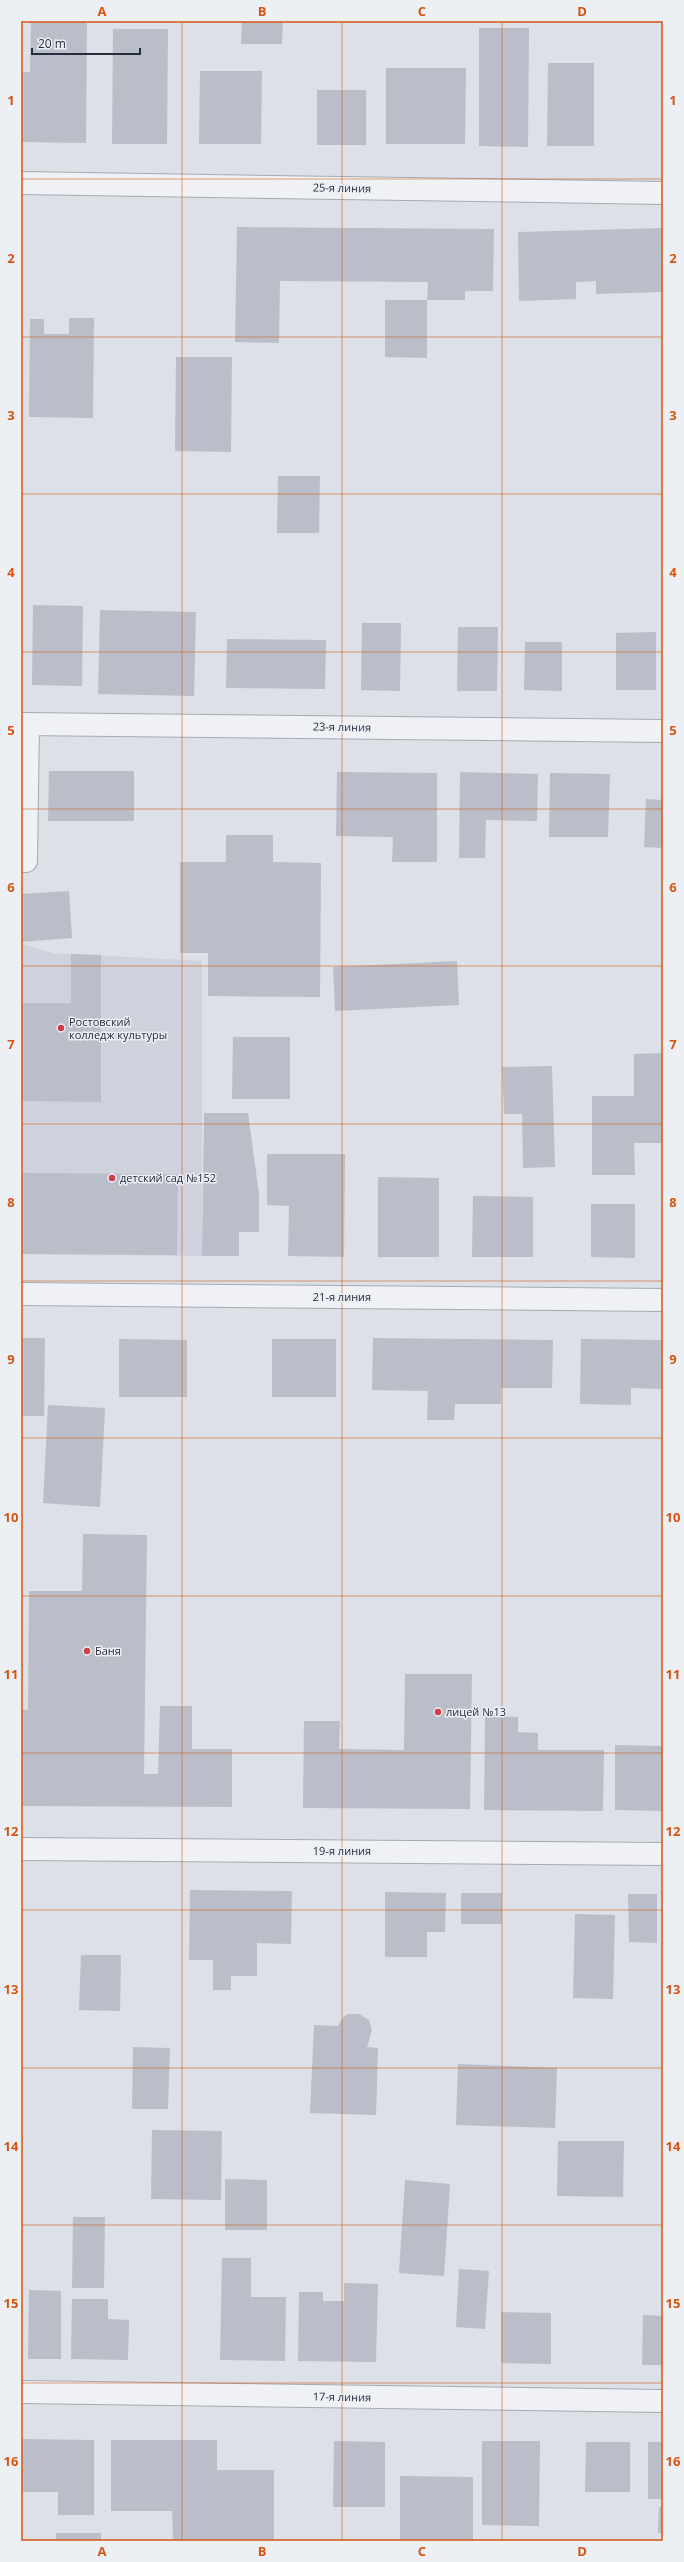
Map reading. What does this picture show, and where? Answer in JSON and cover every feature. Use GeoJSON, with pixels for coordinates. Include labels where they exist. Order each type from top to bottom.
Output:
{"type":"FeatureCollection","features":[{"type":"Feature","properties":{"kind":"street","name":"25-я линия"},"geometry":{"type":"LineString","coordinates":[[21,183],[663,193]]}},
{"type":"Feature","properties":{"kind":"street","name":"23-я линия"},"geometry":{"type":"LineString","coordinates":[[24,724],[663,731]]}},
{"type":"Feature","properties":{"kind":"street"},"geometry":{"type":"LineString","coordinates":[[21,861],[26,861],[24,724]]}},
{"type":"Feature","properties":{"kind":"street","name":"21-я линия"},"geometry":{"type":"LineString","coordinates":[[21,1294],[663,1300]]}},
{"type":"Feature","properties":{"kind":"street","name":"19-я линия"},"geometry":{"type":"LineString","coordinates":[[21,1849],[663,1854]]}},
{"type":"Feature","properties":{"kind":"street","name":"17-я линия"},"geometry":{"type":"LineString","coordinates":[[21,2392],[663,2401]]}},
{"type":"Feature","properties":{"kind":"shaded area","name":"детский сад №152"},"geometry":{"type":"Polygon","coordinates":[[[21,944],[53,953],[202,961],[202,1256],[21,1254],[21,944]]]}},
{"type":"Feature","properties":{"kind":"building"},"geometry":{"type":"Polygon","coordinates":[[[31,21],[87,21],[86,143],[21,142],[21,72],[30,72],[31,21]]]}},
{"type":"Feature","properties":{"kind":"building"},"geometry":{"type":"Polygon","coordinates":[[[242,21],[283,21],[282,44],[241,44],[242,21]]]}},
{"type":"Feature","properties":{"kind":"building"},"geometry":{"type":"Polygon","coordinates":[[[479,28],[529,28],[528,147],[479,146],[479,28]]]}},
{"type":"Feature","properties":{"kind":"building"},"geometry":{"type":"Polygon","coordinates":[[[113,29],[168,29],[167,144],[112,144],[113,29]]]}},
{"type":"Feature","properties":{"kind":"building"},"geometry":{"type":"Polygon","coordinates":[[[548,63],[594,63],[594,146],[547,146],[548,63]]]}},
{"type":"Feature","properties":{"kind":"building"},"geometry":{"type":"Polygon","coordinates":[[[386,68],[466,68],[465,144],[386,144],[386,68]]]}},
{"type":"Feature","properties":{"kind":"building"},"geometry":{"type":"Polygon","coordinates":[[[200,71],[262,71],[261,144],[199,144],[200,71]]]}},
{"type":"Feature","properties":{"kind":"building"},"geometry":{"type":"Polygon","coordinates":[[[317,90],[366,90],[366,145],[317,145],[317,90]]]}},
{"type":"Feature","properties":{"kind":"building"},"geometry":{"type":"Polygon","coordinates":[[[237,227],[494,229],[493,291],[465,291],[465,300],[427,300],[428,282],[280,281],[279,343],[235,342],[237,227]]]}},
{"type":"Feature","properties":{"kind":"building"},"geometry":{"type":"Polygon","coordinates":[[[663,228],[663,292],[596,294],[596,281],[576,282],[576,299],[519,301],[518,232],[663,228]]]}},
{"type":"Feature","properties":{"kind":"building"},"geometry":{"type":"Polygon","coordinates":[[[385,300],[427,300],[427,358],[385,357],[385,300]]]}},
{"type":"Feature","properties":{"kind":"building"},"geometry":{"type":"Polygon","coordinates":[[[69,318],[94,318],[93,418],[29,417],[30,319],[44,319],[44,334],[69,334],[69,318]]]}},
{"type":"Feature","properties":{"kind":"building"},"geometry":{"type":"Polygon","coordinates":[[[176,357],[232,357],[231,452],[175,451],[176,357]]]}},
{"type":"Feature","properties":{"kind":"building"},"geometry":{"type":"Polygon","coordinates":[[[278,476],[320,476],[319,533],[277,533],[278,476]]]}},
{"type":"Feature","properties":{"kind":"building"},"geometry":{"type":"Polygon","coordinates":[[[33,605],[83,606],[82,686],[32,685],[33,605]]]}},
{"type":"Feature","properties":{"kind":"building"},"geometry":{"type":"Polygon","coordinates":[[[100,610],[196,612],[194,696],[98,694],[100,610]]]}},
{"type":"Feature","properties":{"kind":"building"},"geometry":{"type":"Polygon","coordinates":[[[362,623],[401,623],[400,691],[361,690],[362,623]]]}},
{"type":"Feature","properties":{"kind":"building"},"geometry":{"type":"Polygon","coordinates":[[[458,627],[498,627],[497,691],[457,691],[458,627]]]}},
{"type":"Feature","properties":{"kind":"building"},"geometry":{"type":"Polygon","coordinates":[[[656,632],[656,690],[616,690],[616,633],[656,632]]]}},
{"type":"Feature","properties":{"kind":"building"},"geometry":{"type":"Polygon","coordinates":[[[227,639],[326,640],[325,689],[226,688],[227,639]]]}},
{"type":"Feature","properties":{"kind":"building"},"geometry":{"type":"Polygon","coordinates":[[[525,642],[562,642],[562,691],[524,690],[525,642]]]}},
{"type":"Feature","properties":{"kind":"building"},"geometry":{"type":"Polygon","coordinates":[[[49,771],[134,771],[134,821],[48,821],[49,771]]]}},
{"type":"Feature","properties":{"kind":"building"},"geometry":{"type":"Polygon","coordinates":[[[337,772],[437,773],[437,862],[392,862],[393,837],[336,836],[337,772]]]}},
{"type":"Feature","properties":{"kind":"building"},"geometry":{"type":"Polygon","coordinates":[[[460,772],[538,774],[537,821],[486,820],[485,858],[459,858],[460,772]]]}},
{"type":"Feature","properties":{"kind":"building"},"geometry":{"type":"Polygon","coordinates":[[[550,773],[610,774],[608,837],[549,837],[550,773]]]}},
{"type":"Feature","properties":{"kind":"building"},"geometry":{"type":"Polygon","coordinates":[[[646,799],[663,800],[663,848],[644,847],[646,799]]]}},
{"type":"Feature","properties":{"kind":"building"},"geometry":{"type":"Polygon","coordinates":[[[226,835],[273,835],[273,862],[321,863],[320,997],[208,996],[208,953],[180,953],[180,862],[226,862],[226,835]]]}},
{"type":"Feature","properties":{"kind":"building"},"geometry":{"type":"Polygon","coordinates":[[[69,891],[72,938],[21,942],[21,894],[69,891]]]}},
{"type":"Feature","properties":{"kind":"building","name":"Ростовский колледж культуры"},"geometry":{"type":"Polygon","coordinates":[[[71,954],[101,955],[101,1102],[21,1101],[21,1003],[71,1003],[71,954]]]}},
{"type":"Feature","properties":{"kind":"building"},"geometry":{"type":"Polygon","coordinates":[[[457,961],[459,1005],[335,1011],[333,967],[457,961]]]}},
{"type":"Feature","properties":{"kind":"building"},"geometry":{"type":"Polygon","coordinates":[[[233,1037],[290,1037],[290,1099],[232,1099],[233,1037]]]}},
{"type":"Feature","properties":{"kind":"building"},"geometry":{"type":"Polygon","coordinates":[[[663,1053],[663,1143],[634,1143],[635,1175],[592,1175],[592,1096],[634,1096],[634,1054],[663,1053]]]}},
{"type":"Feature","properties":{"kind":"building"},"geometry":{"type":"Polygon","coordinates":[[[552,1066],[555,1167],[523,1168],[522,1114],[504,1114],[502,1067],[552,1066]]]}},
{"type":"Feature","properties":{"kind":"building"},"geometry":{"type":"Polygon","coordinates":[[[204,1113],[248,1113],[259,1194],[259,1232],[239,1232],[239,1256],[202,1256],[204,1113]]]}},
{"type":"Feature","properties":{"kind":"building"},"geometry":{"type":"Polygon","coordinates":[[[267,1154],[345,1154],[344,1257],[288,1256],[289,1206],[267,1205],[267,1154]]]}},
{"type":"Feature","properties":{"kind":"building"},"geometry":{"type":"Polygon","coordinates":[[[21,1173],[178,1174],[177,1255],[21,1254],[21,1173]]]}},
{"type":"Feature","properties":{"kind":"building"},"geometry":{"type":"Polygon","coordinates":[[[378,1177],[439,1178],[439,1257],[378,1257],[378,1177]]]}},
{"type":"Feature","properties":{"kind":"building"},"geometry":{"type":"Polygon","coordinates":[[[473,1196],[533,1197],[533,1257],[472,1257],[473,1196]]]}},
{"type":"Feature","properties":{"kind":"building"},"geometry":{"type":"Polygon","coordinates":[[[591,1204],[635,1204],[635,1258],[591,1257],[591,1204]]]}},
{"type":"Feature","properties":{"kind":"building"},"geometry":{"type":"Polygon","coordinates":[[[21,1338],[45,1338],[44,1416],[21,1416],[21,1338]]]}},
{"type":"Feature","properties":{"kind":"building"},"geometry":{"type":"Polygon","coordinates":[[[373,1338],[553,1340],[552,1388],[501,1388],[501,1404],[455,1404],[454,1420],[427,1420],[428,1391],[372,1390],[373,1338]]]}},
{"type":"Feature","properties":{"kind":"building"},"geometry":{"type":"Polygon","coordinates":[[[119,1339],[187,1340],[187,1397],[119,1397],[119,1339]]]}},
{"type":"Feature","properties":{"kind":"building"},"geometry":{"type":"Polygon","coordinates":[[[272,1339],[336,1339],[336,1397],[272,1397],[272,1339]]]}},
{"type":"Feature","properties":{"kind":"building"},"geometry":{"type":"Polygon","coordinates":[[[581,1339],[663,1340],[663,1389],[631,1388],[631,1405],[580,1404],[581,1339]]]}},
{"type":"Feature","properties":{"kind":"building"},"geometry":{"type":"Polygon","coordinates":[[[48,1405],[105,1408],[100,1507],[43,1503],[48,1405]]]}},
{"type":"Feature","properties":{"kind":"building","name":"Баня"},"geometry":{"type":"Polygon","coordinates":[[[83,1534],[147,1535],[144,1774],[158,1774],[160,1706],[192,1706],[192,1749],[232,1749],[232,1807],[21,1806],[21,1709],[28,1710],[29,1591],[82,1591],[83,1534]]]}},
{"type":"Feature","properties":{"kind":"building"},"geometry":{"type":"Polygon","coordinates":[[[405,1674],[472,1674],[470,1809],[303,1808],[304,1721],[340,1721],[339,1749],[404,1750],[405,1674]]]}},
{"type":"Feature","properties":{"kind":"building"},"geometry":{"type":"Polygon","coordinates":[[[485,1716],[518,1717],[518,1732],[538,1733],[538,1750],[604,1750],[603,1811],[484,1810],[485,1716]]]}},
{"type":"Feature","properties":{"kind":"building"},"geometry":{"type":"Polygon","coordinates":[[[615,1745],[663,1746],[663,1811],[615,1810],[615,1745]]]}},
{"type":"Feature","properties":{"kind":"building"},"geometry":{"type":"Polygon","coordinates":[[[190,1890],[292,1891],[291,1944],[257,1943],[257,1976],[231,1976],[231,1990],[213,1990],[213,1960],[189,1960],[190,1890]]]}},
{"type":"Feature","properties":{"kind":"building"},"geometry":{"type":"Polygon","coordinates":[[[385,1892],[446,1893],[445,1932],[427,1932],[427,1957],[385,1957],[385,1892]]]}},
{"type":"Feature","properties":{"kind":"building"},"geometry":{"type":"Polygon","coordinates":[[[461,1893],[502,1893],[502,1924],[461,1924],[461,1893]]]}},
{"type":"Feature","properties":{"kind":"building"},"geometry":{"type":"Polygon","coordinates":[[[628,1894],[657,1894],[657,1943],[629,1942],[628,1894]]]}},
{"type":"Feature","properties":{"kind":"building"},"geometry":{"type":"Polygon","coordinates":[[[575,1914],[615,1915],[613,1999],[573,1998],[575,1914]]]}},
{"type":"Feature","properties":{"kind":"building"},"geometry":{"type":"Polygon","coordinates":[[[81,1955],[121,1955],[120,2011],[79,2010],[81,1955]]]}},
{"type":"Feature","properties":{"kind":"building"},"geometry":{"type":"Polygon","coordinates":[[[348,2014],[359,2014],[369,2020],[372,2030],[367,2047],[378,2048],[376,2115],[310,2113],[314,2025],[338,2026],[343,2017],[348,2014]]]}},
{"type":"Feature","properties":{"kind":"building"},"geometry":{"type":"Polygon","coordinates":[[[133,2047],[170,2048],[168,2109],[132,2109],[133,2047]]]}},
{"type":"Feature","properties":{"kind":"building"},"geometry":{"type":"Polygon","coordinates":[[[458,2064],[557,2068],[555,2128],[456,2125],[458,2064]]]}},
{"type":"Feature","properties":{"kind":"building"},"geometry":{"type":"Polygon","coordinates":[[[152,2130],[222,2131],[221,2200],[151,2199],[152,2130]]]}},
{"type":"Feature","properties":{"kind":"building"},"geometry":{"type":"Polygon","coordinates":[[[558,2141],[624,2141],[623,2197],[557,2196],[558,2141]]]}},
{"type":"Feature","properties":{"kind":"building"},"geometry":{"type":"Polygon","coordinates":[[[225,2179],[267,2180],[267,2230],[225,2230],[225,2179]]]}},
{"type":"Feature","properties":{"kind":"building"},"geometry":{"type":"Polygon","coordinates":[[[405,2180],[450,2184],[444,2276],[399,2273],[405,2180]]]}},
{"type":"Feature","properties":{"kind":"building"},"geometry":{"type":"Polygon","coordinates":[[[73,2217],[105,2217],[104,2288],[72,2288],[73,2217]]]}},
{"type":"Feature","properties":{"kind":"building"},"geometry":{"type":"Polygon","coordinates":[[[222,2258],[251,2258],[251,2297],[286,2297],[285,2361],[220,2360],[222,2258]]]}},
{"type":"Feature","properties":{"kind":"building"},"geometry":{"type":"Polygon","coordinates":[[[459,2269],[489,2271],[485,2329],[456,2327],[459,2269]]]}},
{"type":"Feature","properties":{"kind":"building"},"geometry":{"type":"Polygon","coordinates":[[[344,2283],[378,2284],[376,2362],[298,2361],[299,2292],[323,2292],[323,2301],[344,2301],[344,2283]]]}},
{"type":"Feature","properties":{"kind":"building"},"geometry":{"type":"Polygon","coordinates":[[[29,2290],[61,2291],[61,2359],[28,2359],[29,2290]]]}},
{"type":"Feature","properties":{"kind":"building"},"geometry":{"type":"Polygon","coordinates":[[[72,2299],[108,2299],[108,2319],[129,2320],[128,2360],[71,2359],[72,2299]]]}},
{"type":"Feature","properties":{"kind":"building"},"geometry":{"type":"Polygon","coordinates":[[[501,2312],[551,2313],[551,2364],[501,2363],[501,2312]]]}},
{"type":"Feature","properties":{"kind":"building"},"geometry":{"type":"Polygon","coordinates":[[[643,2315],[663,2316],[663,2365],[642,2365],[643,2315]]]}},
{"type":"Feature","properties":{"kind":"building"},"geometry":{"type":"Polygon","coordinates":[[[21,2439],[94,2440],[94,2515],[58,2515],[58,2492],[21,2492],[21,2439]]]}},
{"type":"Feature","properties":{"kind":"building"},"geometry":{"type":"Polygon","coordinates":[[[111,2440],[217,2440],[217,2470],[274,2470],[274,2541],[173,2541],[172,2511],[111,2511],[111,2440]]]}},
{"type":"Feature","properties":{"kind":"building"},"geometry":{"type":"Polygon","coordinates":[[[334,2441],[385,2442],[385,2507],[333,2507],[334,2441]]]}},
{"type":"Feature","properties":{"kind":"building"},"geometry":{"type":"Polygon","coordinates":[[[482,2441],[540,2441],[539,2526],[482,2525],[482,2441]]]}},
{"type":"Feature","properties":{"kind":"building"},"geometry":{"type":"Polygon","coordinates":[[[586,2442],[630,2442],[630,2492],[585,2492],[586,2442]]]}},
{"type":"Feature","properties":{"kind":"building"},"geometry":{"type":"Polygon","coordinates":[[[648,2442],[663,2442],[663,2499],[648,2499],[648,2442]]]}},
{"type":"Feature","properties":{"kind":"building"},"geometry":{"type":"Polygon","coordinates":[[[400,2476],[473,2477],[473,2541],[400,2541],[400,2476]]]}},
{"type":"Feature","properties":{"kind":"building"},"geometry":{"type":"Polygon","coordinates":[[[659,2507],[663,2507],[663,2533],[658,2533],[659,2507]]]}},
{"type":"Feature","properties":{"kind":"building"},"geometry":{"type":"Polygon","coordinates":[[[56,2533],[101,2533],[101,2541],[56,2541],[56,2533]]]}},
{"type":"Feature","properties":{"kind":"place","name":"Ростовский колледж культуры"},"geometry":{"type":"Point","coordinates":[61,1028]}},
{"type":"Feature","properties":{"kind":"place","name":"детский сад №152"},"geometry":{"type":"Point","coordinates":[112,1178]}},
{"type":"Feature","properties":{"kind":"place","name":"Баня"},"geometry":{"type":"Point","coordinates":[87,1651]}},
{"type":"Feature","properties":{"kind":"place","name":"лицей №13"},"geometry":{"type":"Point","coordinates":[438,1712]}}]}
